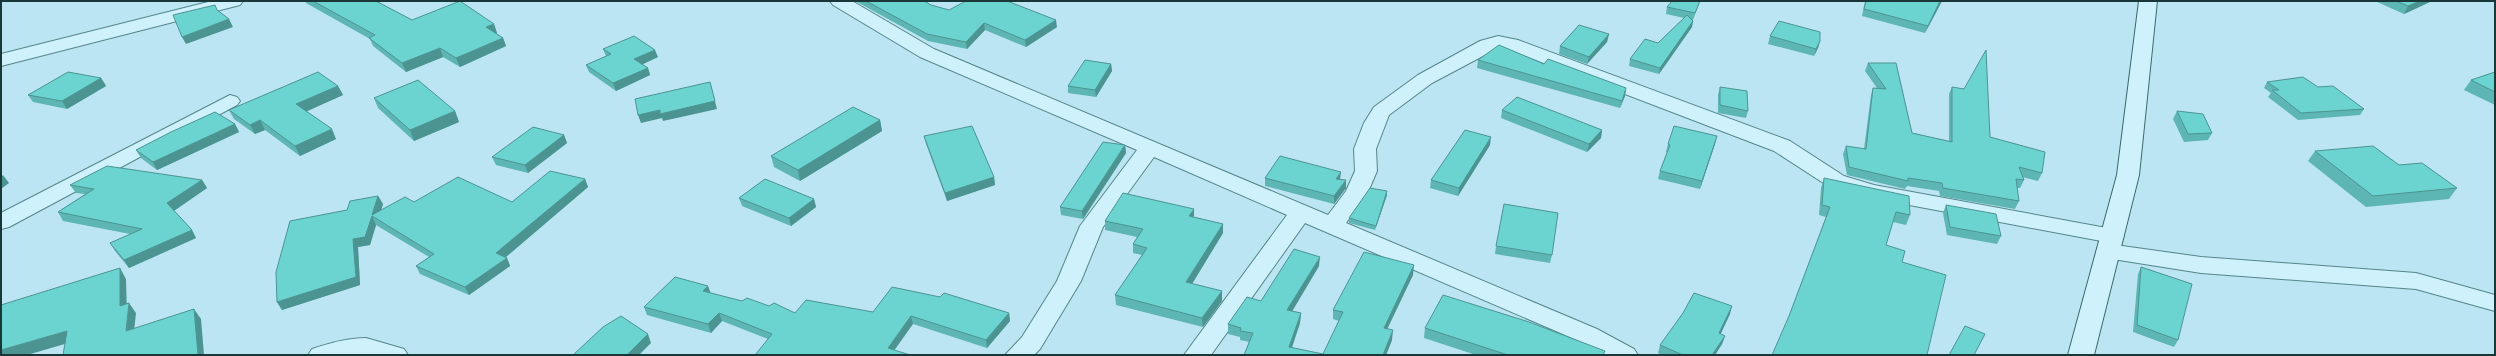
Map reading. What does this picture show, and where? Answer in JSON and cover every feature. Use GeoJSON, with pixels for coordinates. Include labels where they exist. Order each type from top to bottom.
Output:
{"type":"FeatureCollection","features":[{"type":"Feature","properties":{"kind":"street"},"geometry":{"type":"LineString","coordinates":[[1,60],[234,1]]}},
{"type":"Feature","properties":{"kind":"street"},"geometry":{"type":"LineString","coordinates":[[839,1],[927,53],[1588,335],[1625,355]]}},
{"type":"Feature","properties":{"kind":"street"},"geometry":{"type":"LineString","coordinates":[[2081,355],[2128,175],[2148,1]]}},
{"type":"Feature","properties":{"kind":"street"},"geometry":{"type":"LineString","coordinates":[[1333,225],[1357,192],[1366,171],[1365,149],[1374,123],[1381,111],[1425,79],[1487,45],[1498,42],[1511,44],[1782,146],[1836,182],[2201,265],[2370,276],[2416,281],[2495,303]]}},
{"type":"Feature","properties":{"kind":"street"},"geometry":{"type":"LineString","coordinates":[[1,222],[230,101]]}},
{"type":"Feature","properties":{"kind":"street"},"geometry":{"type":"LineString","coordinates":[[1018,355],[1031,343],[1069,280],[1092,226],[1150,148]]}},
{"type":"Feature","properties":{"kind":"street"},"geometry":{"type":"LineString","coordinates":[[1197,355],[1301,212]]}},
{"type":"Feature","properties":{"kind":"street"},"geometry":{"type":"LineString","coordinates":[[321,355],[359,345],[380,349],[395,355]]}},
{"type":"Feature","properties":{"kind":"building"},"geometry":{"type":"Polygon","coordinates":[[[313,1],[376,1],[412,20],[460,1],[494,24],[486,27],[503,38],[456,58],[440,48],[402,63],[369,38],[375,35],[313,1]]]}},
{"type":"Feature","properties":{"kind":"building"},"geometry":{"type":"Polygon","coordinates":[[[866,1],[924,1],[931,5],[949,10],[966,1],[1007,1],[1056,20],[1025,40],[984,23],[966,42],[927,34],[866,1]]]}},
{"type":"Feature","properties":{"kind":"building"},"geometry":{"type":"Polygon","coordinates":[[[1672,1],[1700,1],[1695,13],[1667,7],[1672,1]]]}},
{"type":"Feature","properties":{"kind":"building"},"geometry":{"type":"Polygon","coordinates":[[[1866,1],[1940,1],[1928,26],[1864,9],[1866,1]]]}},
{"type":"Feature","properties":{"kind":"building"},"geometry":{"type":"Polygon","coordinates":[[[2396,1],[2420,1],[2408,6],[2396,1]]]}},
{"type":"Feature","properties":{"kind":"building"},"geometry":{"type":"Polygon","coordinates":[[[215,5],[217,10],[229,19],[182,37],[173,15],[215,5]]]}},
{"type":"Feature","properties":{"kind":"building"},"geometry":{"type":"Polygon","coordinates":[[[1687,15],[1693,21],[1660,68],[1630,59],[1645,39],[1658,43],[1687,15]]]}},
{"type":"Feature","properties":{"kind":"building"},"geometry":{"type":"Polygon","coordinates":[[[1779,21],[1820,32],[1820,41],[1816,49],[1770,36],[1779,21]]]}},
{"type":"Feature","properties":{"kind":"building"},"geometry":{"type":"Polygon","coordinates":[[[1579,25],[1609,34],[1589,57],[1560,46],[1579,25]]]}},
{"type":"Feature","properties":{"kind":"building"},"geometry":{"type":"Polygon","coordinates":[[[634,36],[655,50],[634,59],[648,68],[613,83],[586,65],[611,54],[603,49],[634,36]]]}},
{"type":"Feature","properties":{"kind":"building"},"geometry":{"type":"Polygon","coordinates":[[[1499,45],[1544,64],[1548,59],[1626,88],[1622,101],[1478,60],[1499,45]]]}},
{"type":"Feature","properties":{"kind":"building"},"geometry":{"type":"Polygon","coordinates":[[[1986,50],[1990,137],[2045,152],[2042,173],[2019,167],[2024,180],[2016,179],[2019,201],[1943,188],[1942,183],[1908,178],[1908,181],[1849,167],[1846,146],[1866,149],[1873,88],[1886,89],[1868,63],[1896,63],[1912,133],[1952,142],[1952,87],[1964,89],[1986,50]]]}},
{"type":"Feature","properties":{"kind":"building"},"geometry":{"type":"Polygon","coordinates":[[[1085,60],[1111,64],[1095,90],[1068,86],[1085,60]]]}},
{"type":"Feature","properties":{"kind":"building"},"geometry":{"type":"Polygon","coordinates":[[[68,72],[101,78],[62,101],[28,95],[68,72]]]}},
{"type":"Feature","properties":{"kind":"building"},"geometry":{"type":"Polygon","coordinates":[[[318,72],[338,86],[296,104],[332,129],[295,146],[260,120],[250,125],[229,110],[318,72]]]}},
{"type":"Feature","properties":{"kind":"building"},"geometry":{"type":"Polygon","coordinates":[[[2495,72],[2495,92],[2471,80],[2495,72]]]}},
{"type":"Feature","properties":{"kind":"building"},"geometry":{"type":"Polygon","coordinates":[[[2303,77],[2318,87],[2333,86],[2364,109],[2301,113],[2272,90],[2279,90],[2267,82],[2303,77]]]}},
{"type":"Feature","properties":{"kind":"building"},"geometry":{"type":"Polygon","coordinates":[[[418,80],[455,111],[410,130],[374,98],[418,80]]]}},
{"type":"Feature","properties":{"kind":"building"},"geometry":{"type":"Polygon","coordinates":[[[710,82],[715,101],[660,114],[660,110],[638,115],[635,99],[710,82]]]}},
{"type":"Feature","properties":{"kind":"building"},"geometry":{"type":"Polygon","coordinates":[[[1720,87],[1747,91],[1748,111],[1720,105],[1720,87]]]}},
{"type":"Feature","properties":{"kind":"building"},"geometry":{"type":"Polygon","coordinates":[[[1517,97],[1602,130],[1589,144],[1502,110],[1517,97]]]}},
{"type":"Feature","properties":{"kind":"building"},"geometry":{"type":"Polygon","coordinates":[[[853,107],[880,120],[798,170],[771,156],[853,107]]]}},
{"type":"Feature","properties":{"kind":"building"},"geometry":{"type":"Polygon","coordinates":[[[2177,111],[2203,114],[2212,133],[2188,134],[2177,111]]]}},
{"type":"Feature","properties":{"kind":"building"},"geometry":{"type":"Polygon","coordinates":[[[215,112],[235,124],[153,162],[136,150],[171,132],[215,112]]]}},
{"type":"Feature","properties":{"kind":"building"},"geometry":{"type":"Polygon","coordinates":[[[972,126],[994,177],[945,193],[924,136],[972,126]]]}},
{"type":"Feature","properties":{"kind":"building"},"geometry":{"type":"Polygon","coordinates":[[[1674,126],[1717,136],[1702,181],[1660,171],[1670,145],[1668,144],[1674,126]]]}},
{"type":"Feature","properties":{"kind":"building"},"geometry":{"type":"Polygon","coordinates":[[[533,127],[564,135],[525,165],[492,157],[533,127]]]}},
{"type":"Feature","properties":{"kind":"building"},"geometry":{"type":"Polygon","coordinates":[[[1465,130],[1491,137],[1459,188],[1431,180],[1465,130]]]}},
{"type":"Feature","properties":{"kind":"building"},"geometry":{"type":"Polygon","coordinates":[[[1103,142],[1125,145],[1082,211],[1060,207],[1103,142]]]}},
{"type":"Feature","properties":{"kind":"building"},"geometry":{"type":"Polygon","coordinates":[[[2373,146],[2399,165],[2422,163],[2457,188],[2373,196],[2315,151],[2373,146]]]}},
{"type":"Feature","properties":{"kind":"building"},"geometry":{"type":"Polygon","coordinates":[[[1280,156],[1341,172],[1336,179],[1346,180],[1334,196],[1265,178],[1280,156]]]}},
{"type":"Feature","properties":{"kind":"building"},"geometry":{"type":"Polygon","coordinates":[[[107,166],[202,180],[167,203],[192,230],[124,260],[110,243],[142,229],[58,212],[94,189],[70,185],[107,166]]]}},
{"type":"Feature","properties":{"kind":"building"},"geometry":{"type":"Polygon","coordinates":[[[550,171],[585,179],[496,253],[507,258],[465,287],[416,266],[434,254],[372,216],[365,237],[353,239],[356,277],[277,302],[276,272],[290,221],[347,210],[350,201],[378,196],[372,215],[405,197],[414,202],[458,177],[512,202],[550,171]]]}},
{"type":"Feature","properties":{"kind":"building"},"geometry":{"type":"Polygon","coordinates":[[[1824,178],[1909,196],[1910,215],[1896,212],[1886,245],[1905,251],[1902,262],[1946,275],[1927,355],[1772,355],[1789,316],[1830,207],[1822,205],[1824,178]]]}},
{"type":"Feature","properties":{"kind":"building"},"geometry":{"type":"Polygon","coordinates":[[[765,179],[814,199],[789,218],[739,198],[765,179]]]}},
{"type":"Feature","properties":{"kind":"building"},"geometry":{"type":"Polygon","coordinates":[[[1370,188],[1387,191],[1376,226],[1349,218],[1370,188]]]}},
{"type":"Feature","properties":{"kind":"building"},"geometry":{"type":"Polygon","coordinates":[[[1123,193],[1194,209],[1189,216],[1223,224],[1186,282],[1222,291],[1202,318],[1115,295],[1147,248],[1133,244],[1143,229],[1105,221],[1123,193]]]}},
{"type":"Feature","properties":{"kind":"building"},"geometry":{"type":"Polygon","coordinates":[[[1504,204],[1558,213],[1552,255],[1496,246],[1504,204]]]}},
{"type":"Feature","properties":{"kind":"building"},"geometry":{"type":"Polygon","coordinates":[[[1946,205],[1996,214],[2001,236],[1950,227],[1946,205]]]}},
{"type":"Feature","properties":{"kind":"building"},"geometry":{"type":"Polygon","coordinates":[[[1294,249],[1320,257],[1287,310],[1301,313],[1289,347],[1323,354],[1343,312],[1333,310],[1364,252],[1414,265],[1384,328],[1393,330],[1383,355],[1244,355],[1253,333],[1240,331],[1241,328],[1228,324],[1247,297],[1261,301],[1294,249]]]}},
{"type":"Feature","properties":{"kind":"building"},"geometry":{"type":"Polygon","coordinates":[[[2141,267],[2192,284],[2178,340],[2137,325],[2141,267]]]}},
{"type":"Feature","properties":{"kind":"building"},"geometry":{"type":"Polygon","coordinates":[[[120,268],[120,306],[129,303],[126,331],[194,309],[198,355],[63,355],[67,331],[1,350],[1,305],[120,268]]]}},
{"type":"Feature","properties":{"kind":"building"},"geometry":{"type":"Polygon","coordinates":[[[675,277],[708,286],[703,291],[742,301],[747,298],[769,306],[774,303],[795,313],[806,300],[873,312],[892,287],[940,297],[944,293],[1009,313],[986,340],[911,316],[888,348],[910,355],[755,355],[772,334],[719,313],[708,324],[644,307],[675,277]]]}},
{"type":"Feature","properties":{"kind":"building"},"geometry":{"type":"Polygon","coordinates":[[[1694,293],[1732,306],[1719,333],[1725,336],[1712,355],[1683,355],[1660,345],[1683,313],[1694,293]]]}},
{"type":"Feature","properties":{"kind":"building"},"geometry":{"type":"Polygon","coordinates":[[[1443,295],[1529,322],[1605,351],[1603,355],[1508,355],[1425,328],[1443,295]]]}},
{"type":"Feature","properties":{"kind":"building"},"geometry":{"type":"Polygon","coordinates":[[[621,316],[648,334],[627,355],[573,355],[603,327],[621,316]]]}},
{"type":"Feature","properties":{"kind":"building"},"geometry":{"type":"Polygon","coordinates":[[[1965,326],[1985,334],[1974,355],[1949,355],[1965,326]]]}}]}
